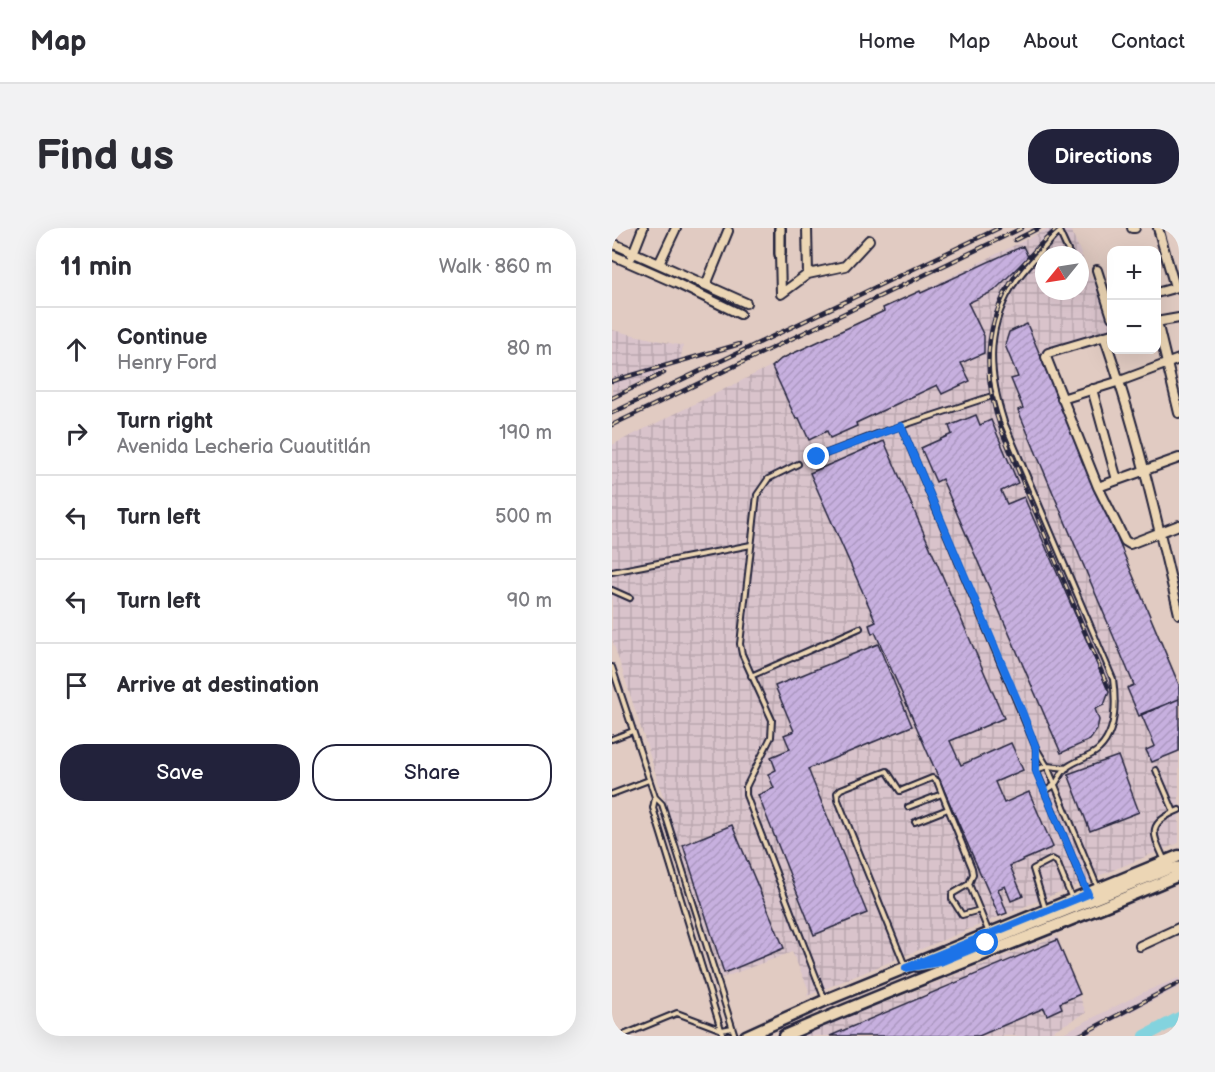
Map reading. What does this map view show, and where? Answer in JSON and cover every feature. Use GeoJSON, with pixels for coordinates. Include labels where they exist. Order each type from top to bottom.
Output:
{"type":"FeatureCollection","features":[{"type":"Feature","properties":{"kind":"main road"},"geometry":{"type":"LineString","coordinates":[[746,1036],[826,1000],[988,938],[1046,910],[1179,856]]}},
{"type":"Feature","properties":{"kind":"main road"},"geometry":{"type":"LineString","coordinates":[[784,1036],[1179,875]]}},
{"type":"Feature","properties":{"kind":"street"},"geometry":{"type":"LineString","coordinates":[[629,263],[643,228]]}},
{"type":"Feature","properties":{"kind":"street"},"geometry":{"type":"LineString","coordinates":[[659,264],[676,228]]}},
{"type":"Feature","properties":{"kind":"street"},"geometry":{"type":"LineString","coordinates":[[780,228],[781,294],[808,274],[845,266],[869,240]]}},
{"type":"Feature","properties":{"kind":"street"},"geometry":{"type":"LineString","coordinates":[[807,228],[808,274]]}},
{"type":"Feature","properties":{"kind":"street"},"geometry":{"type":"LineString","coordinates":[[1158,228],[1177,287],[1161,291]]}},
{"type":"Feature","properties":{"kind":"street"},"geometry":{"type":"LineString","coordinates":[[706,285],[728,231]]}},
{"type":"Feature","properties":{"kind":"street"},"geometry":{"type":"LineString","coordinates":[[612,243],[746,303]]}},
{"type":"Feature","properties":{"kind":"street"},"geometry":{"type":"LineString","coordinates":[[612,255],[740,314]]}},
{"type":"Feature","properties":{"kind":"street"},"geometry":{"type":"LineString","coordinates":[[1097,270],[1108,300]]}},
{"type":"Feature","properties":{"kind":"street"},"geometry":{"type":"LineString","coordinates":[[676,283],[681,274]]}},
{"type":"Feature","properties":{"kind":"street"},"geometry":{"type":"LineString","coordinates":[[717,304],[723,293]]}},
{"type":"Feature","properties":{"kind":"street"},"geometry":{"type":"LineString","coordinates":[[1161,321],[1179,318]]}},
{"type":"Feature","properties":{"kind":"street"},"geometry":{"type":"LineString","coordinates":[[1107,335],[1046,354],[1062,399],[1098,487],[1127,544],[1179,525]]}},
{"type":"Feature","properties":{"kind":"street"},"geometry":{"type":"LineString","coordinates":[[1161,339],[1179,413]]}},
{"type":"Feature","properties":{"kind":"street"},"geometry":{"type":"LineString","coordinates":[[1113,354],[1159,532],[1175,578],[1179,614]]}},
{"type":"Feature","properties":{"kind":"street"},"geometry":{"type":"LineString","coordinates":[[1062,399],[1179,359]]}},
{"type":"Feature","properties":{"kind":"street"},"geometry":{"type":"LineString","coordinates":[[1092,390],[1117,480]]}},
{"type":"Feature","properties":{"kind":"street"},"geometry":{"type":"LineString","coordinates":[[1098,487],[1179,458]]}},
{"type":"Feature","properties":{"kind":"street"},"geometry":{"type":"LineString","coordinates":[[988,938],[1179,867]]}},
{"type":"Feature","properties":{"kind":"street"},"geometry":{"type":"LineString","coordinates":[[1140,946],[1179,928]]}},
{"type":"Feature","properties":{"kind":"lane"},"geometry":{"type":"LineString","coordinates":[[1046,246],[1059,231],[1066,246]]}},
{"type":"Feature","properties":{"kind":"lane"},"geometry":{"type":"LineString","coordinates":[[1035,259],[1012,286],[1000,312],[993,338],[991,368],[995,395],[1004,422],[1113,679],[1116,703],[1107,737],[1099,749],[1066,768],[1056,786],[1045,791]]}},
{"type":"Feature","properties":{"kind":"lane"},"geometry":{"type":"LineString","coordinates":[[817,457],[995,395]]}},
{"type":"Feature","properties":{"kind":"lane"},"geometry":{"type":"LineString","coordinates":[[901,426],[1036,748],[1056,786],[1093,891]]}},
{"type":"Feature","properties":{"kind":"lane"},"geometry":{"type":"LineString","coordinates":[[798,464],[768,479],[757,495],[740,644],[751,676],[772,720],[773,729],[746,787],[746,795],[826,1000]]}},
{"type":"Feature","properties":{"kind":"lane"},"geometry":{"type":"LineString","coordinates":[[612,572],[751,545]]}},
{"type":"Feature","properties":{"kind":"lane"},"geometry":{"type":"LineString","coordinates":[[612,590],[630,598]]}},
{"type":"Feature","properties":{"kind":"lane"},"geometry":{"type":"LineString","coordinates":[[751,676],[860,628]]}},
{"type":"Feature","properties":{"kind":"lane"},"geometry":{"type":"LineString","coordinates":[[612,667],[655,797],[662,804],[735,1036]]}},
{"type":"Feature","properties":{"kind":"lane"},"geometry":{"type":"LineString","coordinates":[[612,739],[633,731]]}},
{"type":"Feature","properties":{"kind":"lane"},"geometry":{"type":"LineString","coordinates":[[1036,748],[1036,771],[1093,891]]}},
{"type":"Feature","properties":{"kind":"lane"},"geometry":{"type":"LineString","coordinates":[[1036,771],[1047,766],[1066,768]]}},
{"type":"Feature","properties":{"kind":"lane"},"geometry":{"type":"LineString","coordinates":[[1156,770],[1176,811],[1153,829],[1166,862]]}},
{"type":"Feature","properties":{"kind":"lane"},"geometry":{"type":"LineString","coordinates":[[906,968],[838,800],[837,793],[841,789],[887,771],[891,773],[900,791],[932,778],[937,781],[973,874],[969,884],[952,894],[952,899],[962,915],[980,910]]}},
{"type":"Feature","properties":{"kind":"lane"},"geometry":{"type":"LineString","coordinates":[[612,794],[649,780]]}},
{"type":"Feature","properties":{"kind":"lane"},"geometry":{"type":"LineString","coordinates":[[908,807],[942,794]]}},
{"type":"Feature","properties":{"kind":"lane"},"geometry":{"type":"LineString","coordinates":[[655,797],[653,808],[723,1036]]}},
{"type":"Feature","properties":{"kind":"lane"},"geometry":{"type":"LineString","coordinates":[[915,822],[948,809]]}},
{"type":"Feature","properties":{"kind":"lane"},"geometry":{"type":"LineString","coordinates":[[1046,910],[1032,872],[1035,866],[1052,859],[1057,862],[1073,900]]}},
{"type":"Feature","properties":{"kind":"lane"},"geometry":{"type":"LineString","coordinates":[[969,884],[988,938]]}},
{"type":"Feature","properties":{"kind":"lane"},"geometry":{"type":"LineString","coordinates":[[621,1036],[677,1013],[722,1030],[732,1028]]}},
{"type":"Feature","properties":{"kind":"shaded area"},"geometry":{"type":"Polygon","coordinates":[[[1049,228],[1069,228],[1078,246],[1035,246],[1035,300],[1089,300],[1089,273],[1091,278],[1097,277],[1107,312],[1107,330],[1041,354],[1179,684],[1179,843],[807,996],[809,990],[792,952],[722,978],[612,639],[612,445],[1049,228]]]}},
{"type":"Feature","properties":{"kind":"shaded area"},"geometry":{"type":"Polygon","coordinates":[[[612,330],[683,346],[680,362],[612,395],[612,330]]]}},
{"type":"Feature","properties":{"kind":"shaded area"},"geometry":{"type":"Polygon","coordinates":[[[1057,936],[1086,1013],[1043,1036],[798,1036],[1057,936]]]}},
{"type":"Feature","properties":{"kind":"shaded area"},"geometry":{"type":"Polygon","coordinates":[[[1179,978],[1179,987],[1084,1036],[1057,1036],[1146,991],[1179,978]]]}},
{"type":"Feature","properties":{"kind":"building"},"geometry":{"type":"Polygon","coordinates":[[[1023,246],[1028,257],[994,291],[968,303],[984,336],[984,353],[961,363],[970,381],[942,394],[937,385],[856,423],[857,426],[830,438],[827,431],[809,440],[799,418],[796,419],[772,367],[781,359],[884,311],[883,308],[1023,246]]]}},
{"type":"Feature","properties":{"kind":"building"},"geometry":{"type":"Polygon","coordinates":[[[1027,324],[1179,685],[1179,699],[1139,716],[1127,688],[1134,685],[1018,410],[1023,408],[1011,379],[1018,377],[1005,345],[1009,332],[1027,324]]]}},
{"type":"Feature","properties":{"kind":"building"},"geometry":{"type":"Polygon","coordinates":[[[976,415],[980,425],[991,420],[1018,483],[1001,491],[1007,504],[1024,497],[1109,692],[1104,705],[1095,709],[1099,720],[1097,730],[1090,740],[1061,753],[942,479],[936,482],[921,448],[952,434],[949,426],[976,415]]]}},
{"type":"Feature","properties":{"kind":"building"},"geometry":{"type":"Polygon","coordinates":[[[884,441],[1004,718],[950,741],[961,765],[1011,743],[1023,770],[995,782],[1004,803],[1029,792],[1053,847],[1010,866],[1023,896],[1011,901],[1005,886],[998,889],[1007,913],[999,916],[875,632],[872,634],[869,625],[876,622],[810,473],[884,441]]]}},
{"type":"Feature","properties":{"kind":"building"},"geometry":{"type":"Polygon","coordinates":[[[878,644],[912,726],[808,769],[867,913],[814,935],[758,795],[774,788],[768,774],[776,770],[771,757],[790,749],[784,735],[794,731],[775,686],[878,644]]]}},
{"type":"Feature","properties":{"kind":"building"},"geometry":{"type":"Polygon","coordinates":[[[1179,699],[1179,751],[1152,762],[1146,750],[1155,746],[1141,714],[1179,699]]]}},
{"type":"Feature","properties":{"kind":"building"},"geometry":{"type":"Polygon","coordinates":[[[1118,756],[1139,812],[1090,831],[1068,774],[1118,756]]]}},
{"type":"Feature","properties":{"kind":"building"},"geometry":{"type":"Polygon","coordinates":[[[732,825],[784,948],[724,973],[683,845],[732,825]]]}},
{"type":"Feature","properties":{"kind":"building"},"geometry":{"type":"Polygon","coordinates":[[[1057,940],[1080,994],[1060,1003],[1062,1008],[1047,1015],[1044,1008],[979,1036],[830,1036],[1057,940]]]}},
{"type":"Feature","properties":{"kind":"waterway"},"geometry":{"type":"LineString","coordinates":[[1145,1036],[1179,1018]]}},
{"type":"Feature","properties":{"kind":"railway"},"geometry":{"type":"LineString","coordinates":[[612,413],[999,228]]}},
{"type":"Feature","properties":{"kind":"railway"},"geometry":{"type":"LineString","coordinates":[[612,425],[1022,228]]}},
{"type":"Feature","properties":{"kind":"railway"},"geometry":{"type":"LineString","coordinates":[[1015,240],[1039,228]]}},
{"type":"Feature","properties":{"kind":"railway"},"geometry":{"type":"LineString","coordinates":[[1058,228],[1035,250],[1017,272],[1003,296],[994,321],[989,346],[989,374],[993,402],[1002,432],[1108,687]]}},
{"type":"Feature","properties":{"kind":"railway"},"geometry":{"type":"LineString","coordinates":[[612,381],[740,344]]}},
{"type":"Feature","properties":{"kind":"railway"},"geometry":{"type":"LineString","coordinates":[[612,398],[664,373]]}},
{"type":"Feature","properties":{"kind":"railway"},"geometry":{"type":"LineString","coordinates":[[1078,1036],[1179,983]]}},
{"type":"Feature","properties":{"kind":"route"},"geometry":{"type":"LineString","coordinates":[[817,457],[901,426],[1021,709],[1036,748],[1036,771],[1088,894],[906,968],[940,962],[986,943]]}}]}
